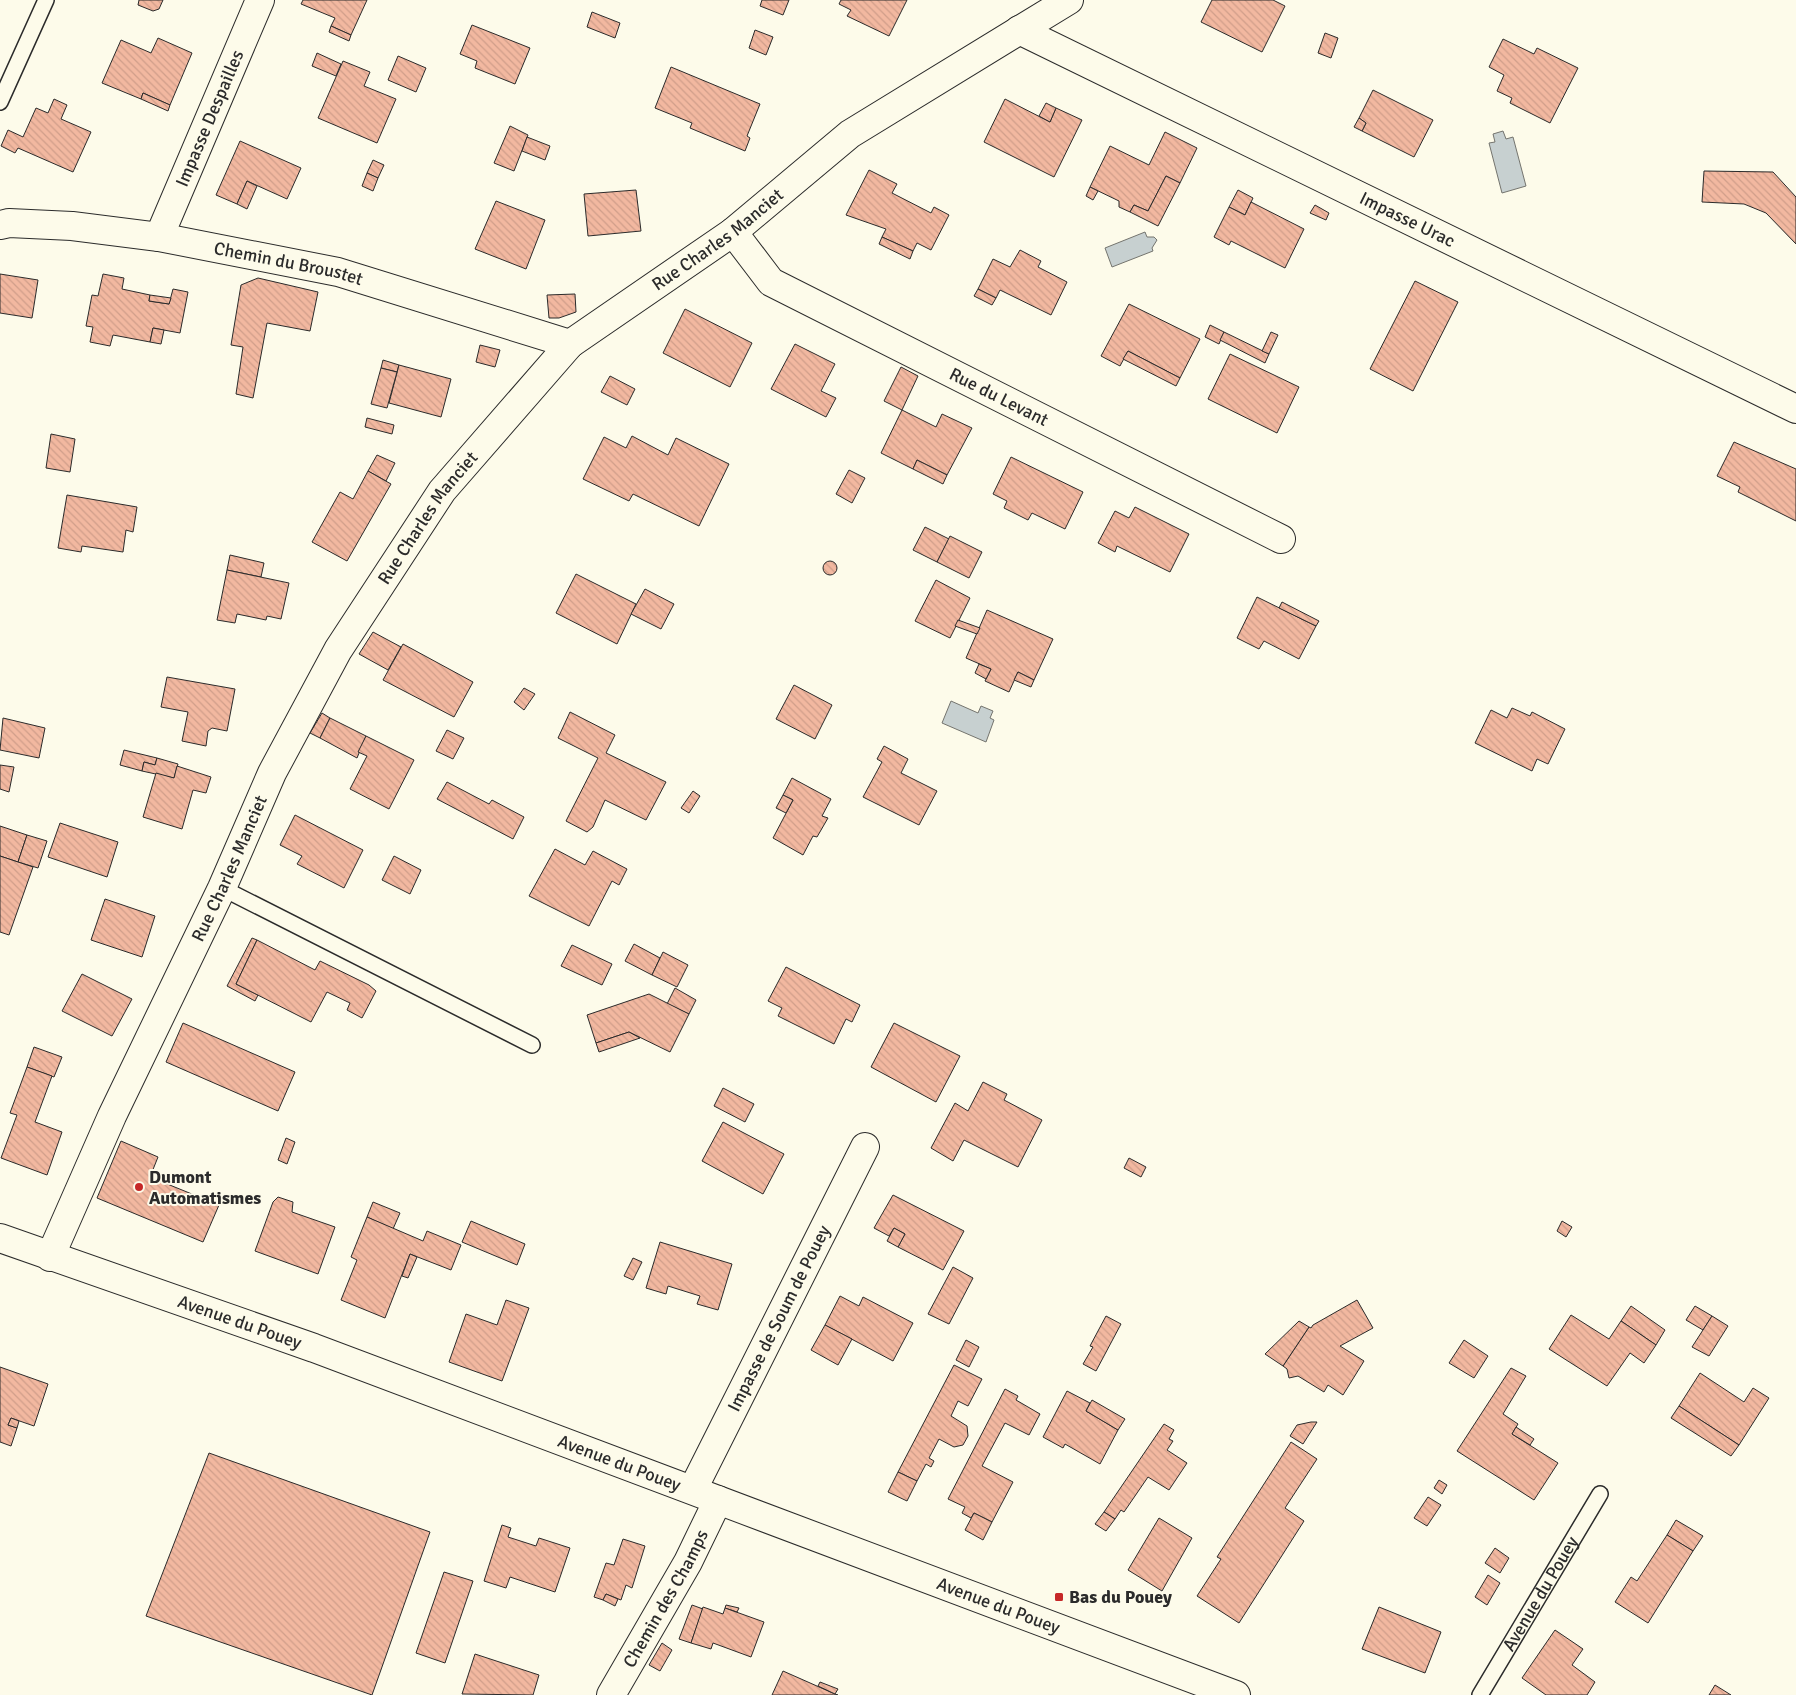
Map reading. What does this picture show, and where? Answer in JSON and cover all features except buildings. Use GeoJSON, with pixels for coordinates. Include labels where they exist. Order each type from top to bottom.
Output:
{"type":"FeatureCollection","features":[{"type":"Feature","properties":{"kind":"street","name":"Impasse Despailles"},"geometry":{"type":"LineString","coordinates":[[159,237],[260,0]]}},
{"type":"Feature","properties":{"kind":"street","name":"Rue Charles Manciet"},"geometry":{"type":"LineString","coordinates":[[50,1257],[112,1116],[222,888],[272,773],[338,650],[442,491],[570,344],[733,232],[850,134],[1069,0]]}},
{"type":"Feature","properties":{"kind":"street","name":"Impasse Urac"},"geometry":{"type":"LineString","coordinates":[[1019,30],[1796,409]]}},
{"type":"Feature","properties":{"kind":"street","name":"Chemin du Broustet"},"geometry":{"type":"LineString","coordinates":[[0,225],[9,223],[72,226],[159,237],[338,272],[570,344]]}},
{"type":"Feature","properties":{"kind":"street","name":"Rue du Levant"},"geometry":{"type":"LineString","coordinates":[[733,232],[771,282],[1281,538]]}},
{"type":"Feature","properties":{"kind":"street","name":"Impasse de Soum de Pouey"},"geometry":{"type":"LineString","coordinates":[[693,1489],[865,1147]]}},
{"type":"Feature","properties":{"kind":"street","name":"Avenue du Pouey"},"geometry":{"type":"LineString","coordinates":[[0,1238],[314,1348],[693,1489],[1236,1695]]}},
{"type":"Feature","properties":{"kind":"street","name":"Chemin des Champs"},"geometry":{"type":"LineString","coordinates":[[611,1695],[688,1562],[718,1500]]}},
{"type":"Feature","properties":{"kind":"lane"},"geometry":{"type":"LineString","coordinates":[[0,102],[46,0]]}},
{"type":"Feature","properties":{"kind":"lane"},"geometry":{"type":"LineString","coordinates":[[222,888],[532,1045]]}},
{"type":"Feature","properties":{"kind":"lane","name":"Avenue du Pouey"},"geometry":{"type":"LineString","coordinates":[[1480,1695],[1600,1494]]}},
{"type":"Feature","properties":{"kind":"shaded area"},"geometry":{"type":"Polygon","coordinates":[[[1503,131],[1506,139],[1513,137],[1526,186],[1502,193],[1489,143],[1495,142],[1493,134],[1503,131]]]}},
{"type":"Feature","properties":{"kind":"shaded area"},"geometry":{"type":"Polygon","coordinates":[[[1145,232],[1147,237],[1154,237],[1157,240],[1152,248],[1153,251],[1112,267],[1105,248],[1145,232]]]}},
{"type":"Feature","properties":{"kind":"shaded area"},"geometry":{"type":"Polygon","coordinates":[[[951,701],[978,713],[981,706],[993,711],[990,718],[994,720],[986,742],[942,723],[951,701]]]}},
{"type":"Feature","properties":{"kind":"place","name":"Dumont Automatismes"},"geometry":{"type":"Point","coordinates":[139,1187]}},
{"type":"Feature","properties":{"kind":"place","name":"Bas du Pouey"},"geometry":{"type":"Point","coordinates":[1059,1597]}}]}
